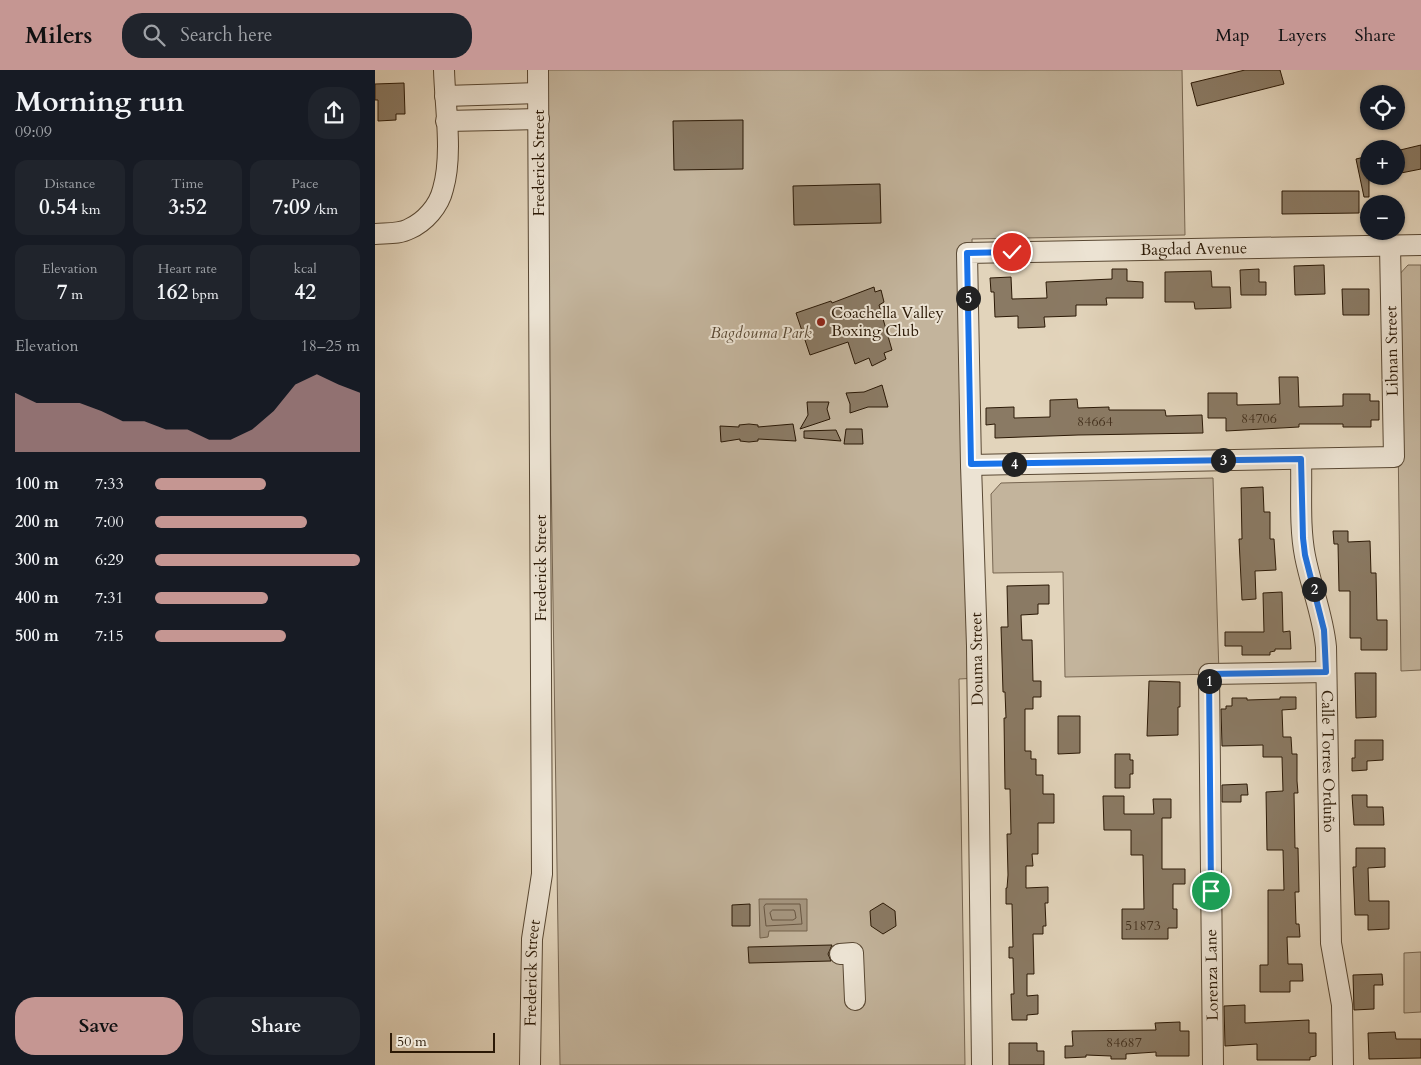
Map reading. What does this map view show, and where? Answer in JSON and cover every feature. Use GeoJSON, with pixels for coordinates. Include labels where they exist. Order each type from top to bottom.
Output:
{"type":"FeatureCollection","features":[{"type":"Feature","properties":{"kind":"street"},"geometry":{"type":"LineString","coordinates":[[375,234],[408,230],[425,219],[437,205],[443,190],[446,172],[444,70]]}},
{"type":"Feature","properties":{"kind":"street","name":"Frederick Street"},"geometry":{"type":"LineString","coordinates":[[531,1065],[532,940],[542,874],[538,70]]}},
{"type":"Feature","properties":{"kind":"street"},"geometry":{"type":"LineString","coordinates":[[445,96],[539,94]]}},
{"type":"Feature","properties":{"kind":"street"},"geometry":{"type":"LineString","coordinates":[[446,121],[539,119]]}},
{"type":"Feature","properties":{"kind":"street","name":"Bagdad Avenue"},"geometry":{"type":"LineString","coordinates":[[967,253],[1421,245]]}},
{"type":"Feature","properties":{"kind":"street","name":"Libnan Street"},"geometry":{"type":"LineString","coordinates":[[1301,459],[1394,457],[1390,246]]}},
{"type":"Feature","properties":{"kind":"street","name":"Douma Street"},"geometry":{"type":"LineString","coordinates":[[967,253],[977,646],[983,1065]]}},
{"type":"Feature","properties":{"kind":"street"},"geometry":{"type":"LineString","coordinates":[[971,464],[1301,459]]}},
{"type":"Feature","properties":{"kind":"street","name":"Calle Torres Orduño"},"geometry":{"type":"LineString","coordinates":[[1301,459],[1305,555],[1324,630],[1331,938],[1342,1005],[1343,1065]]}},
{"type":"Feature","properties":{"kind":"street","name":"Lorenza Lane"},"geometry":{"type":"LineString","coordinates":[[1213,1065],[1209,674],[1326,672]]}},
{"type":"Feature","properties":{"kind":"street"},"geometry":{"type":"LineString","coordinates":[[840,954],[853,953],[855,1000]]}},
{"type":"Feature","properties":{"kind":"green space","name":"Bagdouma Park"},"geometry":{"type":"Polygon","coordinates":[[[545,70],[1182,70],[1185,235],[972,239],[978,678],[959,679],[965,1065],[560,1065],[545,70]]]}},
{"type":"Feature","properties":{"kind":"green space"},"geometry":{"type":"Polygon","coordinates":[[[1408,265],[1421,265],[1421,670],[1401,671],[1396,278],[1408,265]]]}},
{"type":"Feature","properties":{"kind":"green space"},"geometry":{"type":"Polygon","coordinates":[[[1213,478],[1219,674],[1065,677],[1063,572],[993,573],[991,494],[1001,483],[1213,478]]]}},
{"type":"Feature","properties":{"kind":"green space"},"geometry":{"type":"Polygon","coordinates":[[[1421,952],[1421,1012],[1404,1013],[1404,953],[1421,952]]]}},
{"type":"Feature","properties":{"kind":"water"},"geometry":{"type":"Polygon","coordinates":[[[759,899],[807,899],[807,931],[769,931],[768,937],[760,938],[759,899]]]}},
{"type":"Feature","properties":{"kind":"building"},"geometry":{"type":"Polygon","coordinates":[[[1245,70],[1280,70],[1284,84],[1197,106],[1191,83],[1245,70]]]}},
{"type":"Feature","properties":{"kind":"building"},"geometry":{"type":"Polygon","coordinates":[[[404,83],[405,114],[396,114],[396,120],[378,121],[378,100],[375,100],[375,84],[404,83]]]}},
{"type":"Feature","properties":{"kind":"building"},"geometry":{"type":"Polygon","coordinates":[[[743,120],[743,169],[674,170],[673,121],[743,120]]]}},
{"type":"Feature","properties":{"kind":"building"},"geometry":{"type":"Polygon","coordinates":[[[1421,145],[1421,169],[1405,172],[1405,149],[1421,145]]]}},
{"type":"Feature","properties":{"kind":"building"},"geometry":{"type":"Polygon","coordinates":[[[1360,158],[1360,178],[1356,159],[1360,158]]]}},
{"type":"Feature","properties":{"kind":"building"},"geometry":{"type":"Polygon","coordinates":[[[880,184],[881,223],[794,225],[793,186],[880,184]]]}},
{"type":"Feature","properties":{"kind":"building"},"geometry":{"type":"Polygon","coordinates":[[[1361,185],[1369,185],[1369,195],[1364,195],[1361,185]]]}},
{"type":"Feature","properties":{"kind":"building"},"geometry":{"type":"Polygon","coordinates":[[[1282,191],[1359,191],[1359,213],[1282,214],[1282,191]]]}},
{"type":"Feature","properties":{"kind":"building"},"geometry":{"type":"Polygon","coordinates":[[[1324,265],[1325,294],[1295,295],[1294,266],[1324,265]]]}},
{"type":"Feature","properties":{"kind":"building"},"geometry":{"type":"Polygon","coordinates":[[[1112,269],[1127,269],[1127,281],[1143,282],[1143,298],[1106,298],[1107,305],[1076,305],[1076,316],[1044,317],[1045,327],[1018,328],[1018,316],[995,317],[994,292],[991,292],[990,278],[1011,277],[1012,299],[1047,298],[1046,282],[1112,279],[1112,269]]]}},
{"type":"Feature","properties":{"kind":"building"},"geometry":{"type":"Polygon","coordinates":[[[1259,269],[1259,282],[1266,282],[1266,295],[1241,295],[1240,270],[1259,269]]]}},
{"type":"Feature","properties":{"kind":"building"},"geometry":{"type":"Polygon","coordinates":[[[1211,271],[1212,287],[1230,287],[1231,308],[1195,309],[1194,302],[1165,302],[1165,272],[1211,271]]]}},
{"type":"Feature","properties":{"kind":"building","name":"Coachella Valley Boxing Club"},"geometry":{"type":"Polygon","coordinates":[[[874,287],[875,292],[881,290],[884,302],[879,305],[892,350],[884,353],[886,359],[872,366],[869,358],[855,364],[848,342],[810,355],[796,313],[831,301],[832,303],[874,287]]]}},
{"type":"Feature","properties":{"kind":"building"},"geometry":{"type":"Polygon","coordinates":[[[1342,289],[1369,289],[1369,315],[1343,315],[1342,289]]]}},
{"type":"Feature","properties":{"kind":"building"},"geometry":{"type":"Polygon","coordinates":[[[1279,377],[1298,377],[1299,407],[1343,406],[1343,394],[1370,394],[1370,401],[1379,401],[1379,420],[1371,420],[1371,427],[1343,427],[1343,424],[1299,424],[1299,427],[1226,431],[1226,418],[1208,418],[1208,393],[1237,393],[1237,405],[1280,404],[1279,377]]]}},
{"type":"Feature","properties":{"kind":"building"},"geometry":{"type":"Polygon","coordinates":[[[882,385],[888,407],[868,407],[850,413],[850,404],[846,393],[864,392],[882,385]]]}},
{"type":"Feature","properties":{"kind":"building"},"geometry":{"type":"Polygon","coordinates":[[[1077,399],[1078,408],[1109,407],[1109,410],[1165,410],[1166,416],[1202,415],[1203,433],[995,438],[995,424],[986,425],[986,408],[1014,407],[1014,418],[1050,417],[1050,400],[1077,399]]]}},
{"type":"Feature","properties":{"kind":"building"},"geometry":{"type":"Polygon","coordinates":[[[807,402],[829,402],[827,409],[830,419],[800,429],[808,415],[807,402]]]}},
{"type":"Feature","properties":{"kind":"building"},"geometry":{"type":"Polygon","coordinates":[[[793,424],[796,441],[758,439],[758,441],[749,442],[740,441],[740,439],[721,442],[720,426],[739,427],[739,425],[758,425],[758,427],[793,424]]]}},
{"type":"Feature","properties":{"kind":"building"},"geometry":{"type":"Polygon","coordinates":[[[846,429],[862,429],[863,444],[844,444],[846,429]]]}},
{"type":"Feature","properties":{"kind":"building"},"geometry":{"type":"Polygon","coordinates":[[[836,430],[841,441],[804,438],[804,431],[836,430]]]}},
{"type":"Feature","properties":{"kind":"building"},"geometry":{"type":"Polygon","coordinates":[[[1263,487],[1264,512],[1270,512],[1270,539],[1274,539],[1276,570],[1255,571],[1256,599],[1242,600],[1239,539],[1242,539],[1241,488],[1263,487]]]}},
{"type":"Feature","properties":{"kind":"building"},"geometry":{"type":"Polygon","coordinates":[[[1333,531],[1348,531],[1348,542],[1370,541],[1371,573],[1376,573],[1377,620],[1387,620],[1387,650],[1361,650],[1361,638],[1350,638],[1350,591],[1339,591],[1338,544],[1334,544],[1333,531]]]}},
{"type":"Feature","properties":{"kind":"building"},"geometry":{"type":"Polygon","coordinates":[[[1049,585],[1049,604],[1038,604],[1038,614],[1021,615],[1022,640],[1032,640],[1033,681],[1041,681],[1041,697],[1033,697],[1033,709],[1025,709],[1025,751],[1031,751],[1031,759],[1036,759],[1036,775],[1043,775],[1043,794],[1054,794],[1054,823],[1038,823],[1038,854],[1032,854],[1033,866],[1026,866],[1026,888],[1048,887],[1048,903],[1045,903],[1046,926],[1043,926],[1043,934],[1033,934],[1034,974],[1027,974],[1027,996],[1038,995],[1038,1014],[1027,1015],[1027,1020],[1012,1020],[1011,994],[1014,994],[1013,958],[1009,958],[1009,947],[1013,947],[1012,904],[1006,904],[1008,875],[1007,834],[1011,834],[1010,789],[1005,789],[1004,718],[1006,718],[1005,692],[1003,692],[1001,627],[1008,627],[1007,586],[1049,585]]]}},
{"type":"Feature","properties":{"kind":"building"},"geometry":{"type":"Polygon","coordinates":[[[1282,592],[1283,632],[1290,631],[1291,649],[1275,649],[1275,651],[1270,652],[1270,655],[1242,655],[1242,646],[1225,646],[1225,632],[1264,632],[1263,593],[1282,592]]]}},
{"type":"Feature","properties":{"kind":"building"},"geometry":{"type":"Polygon","coordinates":[[[1355,673],[1376,673],[1376,717],[1356,718],[1355,673]]]}},
{"type":"Feature","properties":{"kind":"building"},"geometry":{"type":"Polygon","coordinates":[[[1149,681],[1180,682],[1178,735],[1147,736],[1149,681]]]}},
{"type":"Feature","properties":{"kind":"building"},"geometry":{"type":"Polygon","coordinates":[[[1280,697],[1296,697],[1296,709],[1282,710],[1283,737],[1291,737],[1292,754],[1297,754],[1298,793],[1294,793],[1295,848],[1298,848],[1299,892],[1295,892],[1296,924],[1299,924],[1300,937],[1287,937],[1288,964],[1302,964],[1303,981],[1290,981],[1290,992],[1260,992],[1260,965],[1268,965],[1268,890],[1284,890],[1283,850],[1267,850],[1266,792],[1283,791],[1282,757],[1263,757],[1263,745],[1222,746],[1221,709],[1226,709],[1226,706],[1232,706],[1232,698],[1247,698],[1247,700],[1280,699],[1280,697]]]}},
{"type":"Feature","properties":{"kind":"building"},"geometry":{"type":"Polygon","coordinates":[[[1058,716],[1080,716],[1080,753],[1058,754],[1058,716]]]}},
{"type":"Feature","properties":{"kind":"building"},"geometry":{"type":"Polygon","coordinates":[[[1355,740],[1383,740],[1383,760],[1367,761],[1367,770],[1352,771],[1352,758],[1355,758],[1355,740]]]}},
{"type":"Feature","properties":{"kind":"building"},"geometry":{"type":"Polygon","coordinates":[[[1115,754],[1130,754],[1130,760],[1133,760],[1130,788],[1115,788],[1115,754]]]}},
{"type":"Feature","properties":{"kind":"building"},"geometry":{"type":"Polygon","coordinates":[[[1247,784],[1248,795],[1241,795],[1241,802],[1222,802],[1222,785],[1247,784]]]}},
{"type":"Feature","properties":{"kind":"building"},"geometry":{"type":"Polygon","coordinates":[[[1352,795],[1367,795],[1367,807],[1383,807],[1384,825],[1354,825],[1352,795]]]}},
{"type":"Feature","properties":{"kind":"building"},"geometry":{"type":"Polygon","coordinates":[[[1103,796],[1124,796],[1124,814],[1154,814],[1153,799],[1171,799],[1171,818],[1162,818],[1162,869],[1185,869],[1185,884],[1173,884],[1173,909],[1177,909],[1177,928],[1168,928],[1168,939],[1122,939],[1122,909],[1144,909],[1143,855],[1131,855],[1131,830],[1104,830],[1103,796]]]}},
{"type":"Feature","properties":{"kind":"building"},"geometry":{"type":"Polygon","coordinates":[[[1356,848],[1385,848],[1385,867],[1368,868],[1369,901],[1389,901],[1389,929],[1368,930],[1368,915],[1355,915],[1353,867],[1356,867],[1356,848]]]}},
{"type":"Feature","properties":{"kind":"building"},"geometry":{"type":"Polygon","coordinates":[[[883,903],[895,911],[896,926],[883,934],[871,926],[870,911],[883,903]]]}},
{"type":"Feature","properties":{"kind":"building"},"geometry":{"type":"Polygon","coordinates":[[[750,904],[750,926],[732,926],[732,905],[750,904]]]}},
{"type":"Feature","properties":{"kind":"building"},"geometry":{"type":"Polygon","coordinates":[[[832,945],[828,954],[831,961],[749,963],[748,947],[832,945]]]}},
{"type":"Feature","properties":{"kind":"building"},"geometry":{"type":"Polygon","coordinates":[[[1382,974],[1383,985],[1374,985],[1374,1009],[1354,1010],[1353,975],[1382,974]]]}},
{"type":"Feature","properties":{"kind":"building"},"geometry":{"type":"Polygon","coordinates":[[[1245,1005],[1245,1023],[1309,1020],[1309,1033],[1316,1033],[1316,1056],[1310,1057],[1310,1060],[1257,1060],[1257,1044],[1225,1046],[1224,1006],[1245,1005]]]}},
{"type":"Feature","properties":{"kind":"building"},"geometry":{"type":"Polygon","coordinates":[[[1180,1022],[1180,1031],[1189,1031],[1189,1056],[1156,1056],[1156,1052],[1126,1054],[1126,1059],[1086,1055],[1086,1057],[1065,1058],[1065,1046],[1073,1046],[1072,1031],[1156,1030],[1155,1023],[1180,1022]]]}},
{"type":"Feature","properties":{"kind":"building"},"geometry":{"type":"Polygon","coordinates":[[[1395,1032],[1396,1039],[1421,1039],[1421,1058],[1369,1059],[1368,1033],[1395,1032]]]}},
{"type":"Feature","properties":{"kind":"building"},"geometry":{"type":"Polygon","coordinates":[[[1009,1043],[1037,1043],[1037,1051],[1044,1051],[1044,1065],[1009,1065],[1009,1043]]]}},
{"type":"Feature","properties":{"kind":"place","name":"Coachella Valley Boxing Club"},"geometry":{"type":"Point","coordinates":[821,322]}},
{"type":"Feature","properties":{"kind":"route"},"geometry":{"type":"LineString","coordinates":[[1012,252],[967,253],[971,464],[1301,459],[1303,538],[1305,555],[1322,616],[1326,647],[1326,672],[1209,674],[1211,891]]}}]}
